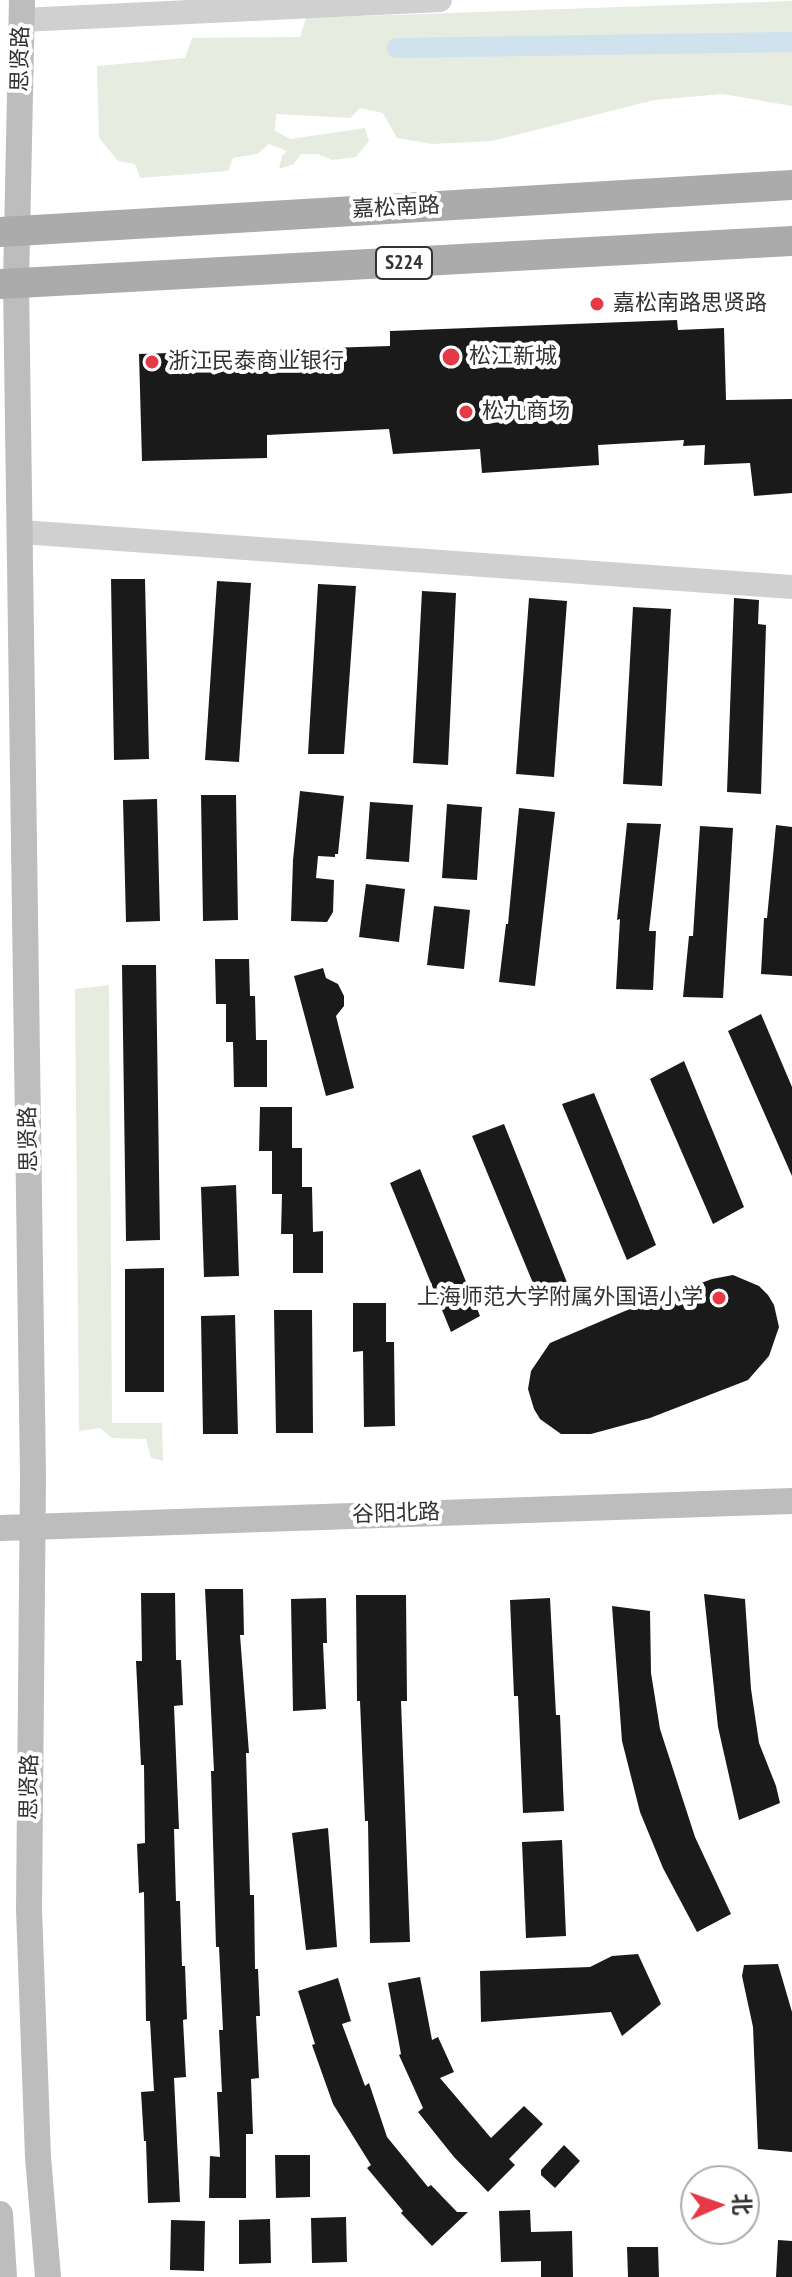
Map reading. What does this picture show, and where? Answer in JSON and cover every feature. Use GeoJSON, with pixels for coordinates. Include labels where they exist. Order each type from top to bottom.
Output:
{"type":"FeatureCollection","features":[{"type":"Feature","properties":{"kind":"main road","name":"思贤路"},"geometry":{"type":"LineString","coordinates":[[22,10],[8,231],[8,284],[21,532],[33,1476],[29,1909],[38,2157],[48,2277]]}},
{"type":"Feature","properties":{"kind":"main road","name":"嘉松南路"},"geometry":{"type":"LineString","coordinates":[[8,231],[792,185]]}},
{"type":"Feature","properties":{"kind":"main road","name":"S224"},"geometry":{"type":"LineString","coordinates":[[8,284],[792,241]]}},
{"type":"Feature","properties":{"kind":"main road","name":"谷阳北路"},"geometry":{"type":"LineString","coordinates":[[0,1528],[792,1501]]}},
{"type":"Feature","properties":{"kind":"main road"},"geometry":{"type":"LineString","coordinates":[[0,2214],[4,2277]]}},
{"type":"Feature","properties":{"kind":"street"},"geometry":{"type":"LineString","coordinates":[[22,10],[440,0]]}},
{"type":"Feature","properties":{"kind":"street"},"geometry":{"type":"LineString","coordinates":[[21,532],[792,587]]}},
{"type":"Feature","properties":{"kind":"shaded area"},"geometry":{"type":"Polygon","coordinates":[[[792,1],[792,106],[723,94],[654,100],[492,141],[432,144],[397,138],[383,113],[360,108],[350,118],[276,114],[275,131],[291,139],[365,128],[369,141],[356,157],[332,160],[318,154],[301,154],[294,164],[279,169],[282,156],[287,151],[269,144],[257,154],[233,158],[228,171],[140,178],[135,164],[118,161],[99,138],[97,66],[185,58],[192,38],[300,37],[306,18],[792,1]]]}},
{"type":"Feature","properties":{"kind":"shaded area"},"geometry":{"type":"Polygon","coordinates":[[[109,985],[112,1423],[162,1423],[163,1461],[151,1458],[146,1439],[112,1438],[100,1428],[79,1431],[75,989],[109,985]]]}},
{"type":"Feature","properties":{"kind":"building","name":"松九商场"},"geometry":{"type":"Polygon","coordinates":[[[677,320],[678,330],[724,328],[726,400],[792,399],[792,493],[754,496],[750,463],[704,465],[705,445],[683,446],[684,440],[598,445],[599,465],[482,473],[480,449],[393,454],[389,429],[267,435],[267,458],[142,461],[139,354],[390,346],[390,331],[677,320]]]}},
{"type":"Feature","properties":{"kind":"building"},"geometry":{"type":"Polygon","coordinates":[[[111,579],[145,579],[149,759],[114,760],[111,579]]]}},
{"type":"Feature","properties":{"kind":"building"},"geometry":{"type":"Polygon","coordinates":[[[217,581],[251,583],[239,762],[205,760],[217,581]]]}},
{"type":"Feature","properties":{"kind":"building"},"geometry":{"type":"Polygon","coordinates":[[[318,584],[356,586],[344,754],[308,754],[318,584]]]}},
{"type":"Feature","properties":{"kind":"building"},"geometry":{"type":"Polygon","coordinates":[[[422,591],[456,593],[448,765],[413,763],[422,591]]]}},
{"type":"Feature","properties":{"kind":"building"},"geometry":{"type":"Polygon","coordinates":[[[529,598],[567,601],[554,777],[516,774],[529,598]]]}},
{"type":"Feature","properties":{"kind":"building"},"geometry":{"type":"Polygon","coordinates":[[[734,598],[759,600],[758,624],[766,625],[761,794],[727,792],[734,598]]]}},
{"type":"Feature","properties":{"kind":"building"},"geometry":{"type":"Polygon","coordinates":[[[633,607],[671,609],[662,786],[623,784],[633,607]]]}},
{"type":"Feature","properties":{"kind":"building"},"geometry":{"type":"Polygon","coordinates":[[[300,791],[344,796],[338,854],[335,857],[318,856],[316,878],[334,880],[333,912],[327,922],[291,921],[300,791]]]}},
{"type":"Feature","properties":{"kind":"building"},"geometry":{"type":"Polygon","coordinates":[[[201,795],[236,795],[238,920],[203,921],[201,795]]]}},
{"type":"Feature","properties":{"kind":"building"},"geometry":{"type":"Polygon","coordinates":[[[157,799],[160,921],[126,922],[123,800],[157,799]]]}},
{"type":"Feature","properties":{"kind":"building"},"geometry":{"type":"Polygon","coordinates":[[[370,802],[413,805],[409,862],[366,859],[370,802]]]}},
{"type":"Feature","properties":{"kind":"building"},"geometry":{"type":"Polygon","coordinates":[[[447,804],[482,807],[477,880],[442,878],[447,804]]]}},
{"type":"Feature","properties":{"kind":"building"},"geometry":{"type":"Polygon","coordinates":[[[519,808],[555,812],[535,986],[499,982],[519,808]]]}},
{"type":"Feature","properties":{"kind":"building"},"geometry":{"type":"Polygon","coordinates":[[[627,823],[661,824],[649,931],[656,931],[653,990],[616,989],[620,919],[617,920],[627,823]]]}},
{"type":"Feature","properties":{"kind":"building"},"geometry":{"type":"Polygon","coordinates":[[[776,825],[792,827],[792,976],[761,974],[764,918],[767,918],[776,825]]]}},
{"type":"Feature","properties":{"kind":"building"},"geometry":{"type":"Polygon","coordinates":[[[700,826],[733,828],[723,998],[683,997],[689,936],[693,936],[700,826]]]}},
{"type":"Feature","properties":{"kind":"building"},"geometry":{"type":"Polygon","coordinates":[[[366,884],[405,889],[399,942],[359,937],[366,884]]]}},
{"type":"Feature","properties":{"kind":"building"},"geometry":{"type":"Polygon","coordinates":[[[434,906],[470,910],[464,969],[427,965],[434,906]]]}},
{"type":"Feature","properties":{"kind":"building"},"geometry":{"type":"Polygon","coordinates":[[[215,959],[249,959],[250,996],[255,996],[256,1040],[267,1040],[267,1087],[234,1087],[233,1042],[226,1042],[226,1004],[216,1004],[215,959]]]}},
{"type":"Feature","properties":{"kind":"building"},"geometry":{"type":"Polygon","coordinates":[[[122,965],[156,965],[160,1240],[126,1241],[122,965]]]}},
{"type":"Feature","properties":{"kind":"building"},"geometry":{"type":"Polygon","coordinates":[[[323,968],[326,978],[338,984],[344,996],[344,1006],[336,1016],[354,1088],[326,1096],[294,976],[323,968]]]}},
{"type":"Feature","properties":{"kind":"building"},"geometry":{"type":"Polygon","coordinates":[[[761,1014],[792,1087],[792,1176],[728,1031],[761,1014]]]}},
{"type":"Feature","properties":{"kind":"building"},"geometry":{"type":"Polygon","coordinates":[[[684,1061],[744,1207],[713,1224],[650,1079],[684,1061]]]}},
{"type":"Feature","properties":{"kind":"building"},"geometry":{"type":"Polygon","coordinates":[[[594,1093],[656,1245],[627,1260],[562,1104],[594,1093]]]}},
{"type":"Feature","properties":{"kind":"building"},"geometry":{"type":"Polygon","coordinates":[[[260,1107],[292,1107],[292,1148],[302,1148],[302,1187],[312,1187],[313,1232],[323,1231],[323,1273],[293,1273],[293,1234],[281,1234],[282,1194],[272,1194],[272,1151],[259,1151],[260,1107]]]}},
{"type":"Feature","properties":{"kind":"building"},"geometry":{"type":"Polygon","coordinates":[[[504,1124],[568,1285],[540,1300],[472,1136],[504,1124]]]}},
{"type":"Feature","properties":{"kind":"building"},"geometry":{"type":"Polygon","coordinates":[[[420,1169],[480,1316],[451,1332],[390,1183],[420,1169]]]}},
{"type":"Feature","properties":{"kind":"building"},"geometry":{"type":"Polygon","coordinates":[[[236,1185],[239,1276],[204,1277],[201,1187],[236,1185]]]}},
{"type":"Feature","properties":{"kind":"building"},"geometry":{"type":"Polygon","coordinates":[[[164,1268],[164,1392],[125,1392],[125,1269],[164,1268]]]}},
{"type":"Feature","properties":{"kind":"building"},"geometry":{"type":"Polygon","coordinates":[[[733,1275],[759,1286],[768,1295],[774,1305],[779,1327],[769,1356],[748,1380],[650,1418],[591,1434],[561,1434],[540,1419],[528,1389],[531,1371],[550,1343],[625,1311],[712,1279],[733,1275]]]}},
{"type":"Feature","properties":{"kind":"building"},"geometry":{"type":"Polygon","coordinates":[[[353,1303],[386,1303],[386,1342],[394,1342],[395,1426],[364,1427],[363,1351],[353,1352],[353,1303]]]}},
{"type":"Feature","properties":{"kind":"building"},"geometry":{"type":"Polygon","coordinates":[[[274,1310],[312,1310],[313,1433],[276,1433],[274,1310]]]}},
{"type":"Feature","properties":{"kind":"building"},"geometry":{"type":"Polygon","coordinates":[[[235,1315],[238,1434],[203,1434],[201,1316],[235,1315]]]}},
{"type":"Feature","properties":{"kind":"building"},"geometry":{"type":"Polygon","coordinates":[[[205,1589],[243,1589],[244,1635],[240,1635],[249,1753],[246,1753],[250,1895],[254,1895],[255,1969],[258,1969],[260,2016],[256,2016],[259,2078],[251,2079],[253,2134],[246,2134],[246,2198],[209,2198],[210,2156],[220,2157],[217,2092],[222,2092],[219,2030],[223,2030],[219,1947],[216,1947],[211,1771],[214,1771],[205,1589]]]}},
{"type":"Feature","properties":{"kind":"building"},"geometry":{"type":"Polygon","coordinates":[[[141,1593],[175,1593],[176,1660],[181,1660],[183,1705],[174,1706],[179,1829],[174,1829],[176,1901],[180,1901],[187,2019],[183,2020],[186,2077],[174,2078],[180,2202],[148,2203],[144,2141],[141,2092],[154,2091],[150,2021],[146,2021],[144,1892],[139,1893],[137,1844],[145,1843],[144,1765],[141,1765],[136,1661],[142,1661],[141,1593]]]}},
{"type":"Feature","properties":{"kind":"building"},"geometry":{"type":"Polygon","coordinates":[[[704,1594],[745,1599],[751,1689],[759,1743],[780,1803],[739,1820],[718,1727],[704,1594]]]}},
{"type":"Feature","properties":{"kind":"building"},"geometry":{"type":"Polygon","coordinates":[[[356,1595],[406,1595],[407,1701],[401,1701],[410,1942],[370,1943],[368,1821],[365,1821],[360,1701],[357,1701],[356,1595]]]}},
{"type":"Feature","properties":{"kind":"building"},"geometry":{"type":"Polygon","coordinates":[[[326,1598],[327,1643],[323,1643],[326,1709],[293,1711],[291,1599],[326,1598]]]}},
{"type":"Feature","properties":{"kind":"building"},"geometry":{"type":"Polygon","coordinates":[[[550,1598],[564,1811],[523,1813],[510,1600],[550,1598]]]}},
{"type":"Feature","properties":{"kind":"building"},"geometry":{"type":"Polygon","coordinates":[[[612,1606],[650,1611],[651,1673],[660,1729],[695,1837],[731,1914],[697,1932],[663,1868],[640,1812],[622,1741],[612,1606]]]}},
{"type":"Feature","properties":{"kind":"building"},"geometry":{"type":"Polygon","coordinates":[[[328,1828],[337,1947],[306,1950],[292,1833],[328,1828]]]}},
{"type":"Feature","properties":{"kind":"building"},"geometry":{"type":"Polygon","coordinates":[[[562,1840],[566,1936],[526,1938],[522,1842],[562,1840]]]}},
{"type":"Feature","properties":{"kind":"building"},"geometry":{"type":"Polygon","coordinates":[[[638,1954],[661,2004],[622,2036],[611,2012],[481,2022],[480,1971],[590,1967],[612,1956],[638,1954]]]}},
{"type":"Feature","properties":{"kind":"building"},"geometry":{"type":"Polygon","coordinates":[[[778,1964],[792,2012],[792,2152],[758,2149],[753,2027],[742,1976],[744,1965],[778,1964]]]}},
{"type":"Feature","properties":{"kind":"building"},"geometry":{"type":"Polygon","coordinates":[[[420,1977],[432,2040],[438,2037],[454,2072],[440,2078],[491,2138],[524,2106],[543,2124],[509,2159],[515,2165],[488,2192],[454,2157],[418,2112],[423,2108],[399,2055],[388,1983],[420,1977]]]}},
{"type":"Feature","properties":{"kind":"building"},"geometry":{"type":"Polygon","coordinates":[[[338,1978],[351,2021],[342,2024],[365,2086],[369,2083],[387,2137],[428,2187],[431,2185],[457,2212],[468,2212],[432,2246],[401,2213],[403,2211],[367,2168],[371,2165],[333,2104],[312,2045],[315,2044],[298,1991],[338,1978]]]}},
{"type":"Feature","properties":{"kind":"building"},"geometry":{"type":"Polygon","coordinates":[[[564,2145],[580,2161],[555,2188],[541,2175],[541,2170],[564,2145]]]}},
{"type":"Feature","properties":{"kind":"building"},"geometry":{"type":"Polygon","coordinates":[[[275,2155],[310,2155],[310,2197],[276,2198],[275,2155]]]}},
{"type":"Feature","properties":{"kind":"building"},"geometry":{"type":"Polygon","coordinates":[[[530,2210],[531,2232],[572,2231],[573,2277],[541,2277],[541,2261],[501,2262],[499,2211],[530,2210]]]}},
{"type":"Feature","properties":{"kind":"building"},"geometry":{"type":"Polygon","coordinates":[[[346,2217],[347,2262],[312,2263],[311,2218],[346,2217]]]}},
{"type":"Feature","properties":{"kind":"building"},"geometry":{"type":"Polygon","coordinates":[[[270,2219],[271,2263],[239,2264],[239,2220],[270,2219]]]}},
{"type":"Feature","properties":{"kind":"building"},"geometry":{"type":"Polygon","coordinates":[[[171,2220],[205,2221],[204,2271],[170,2270],[171,2220]]]}},
{"type":"Feature","properties":{"kind":"building"},"geometry":{"type":"Polygon","coordinates":[[[778,2240],[792,2241],[792,2277],[776,2277],[778,2240]]]}},
{"type":"Feature","properties":{"kind":"building"},"geometry":{"type":"Polygon","coordinates":[[[627,2247],[658,2247],[659,2277],[628,2277],[627,2247]]]}},
{"type":"Feature","properties":{"kind":"waterway"},"geometry":{"type":"LineString","coordinates":[[397,48],[792,42]]}},
{"type":"Feature","properties":{"kind":"place","name":"嘉松南路思贤路"},"geometry":{"type":"Point","coordinates":[597,304]}},
{"type":"Feature","properties":{"kind":"place","name":"松江新城"},"geometry":{"type":"Point","coordinates":[451,357]}},
{"type":"Feature","properties":{"kind":"place","name":"浙江民泰商业银行"},"geometry":{"type":"Point","coordinates":[152,362]}},
{"type":"Feature","properties":{"kind":"place","name":"松九商场"},"geometry":{"type":"Point","coordinates":[466,412]}},
{"type":"Feature","properties":{"kind":"place","name":"上海师范大学附属外国语小学"},"geometry":{"type":"Point","coordinates":[719,1298]}}]}
